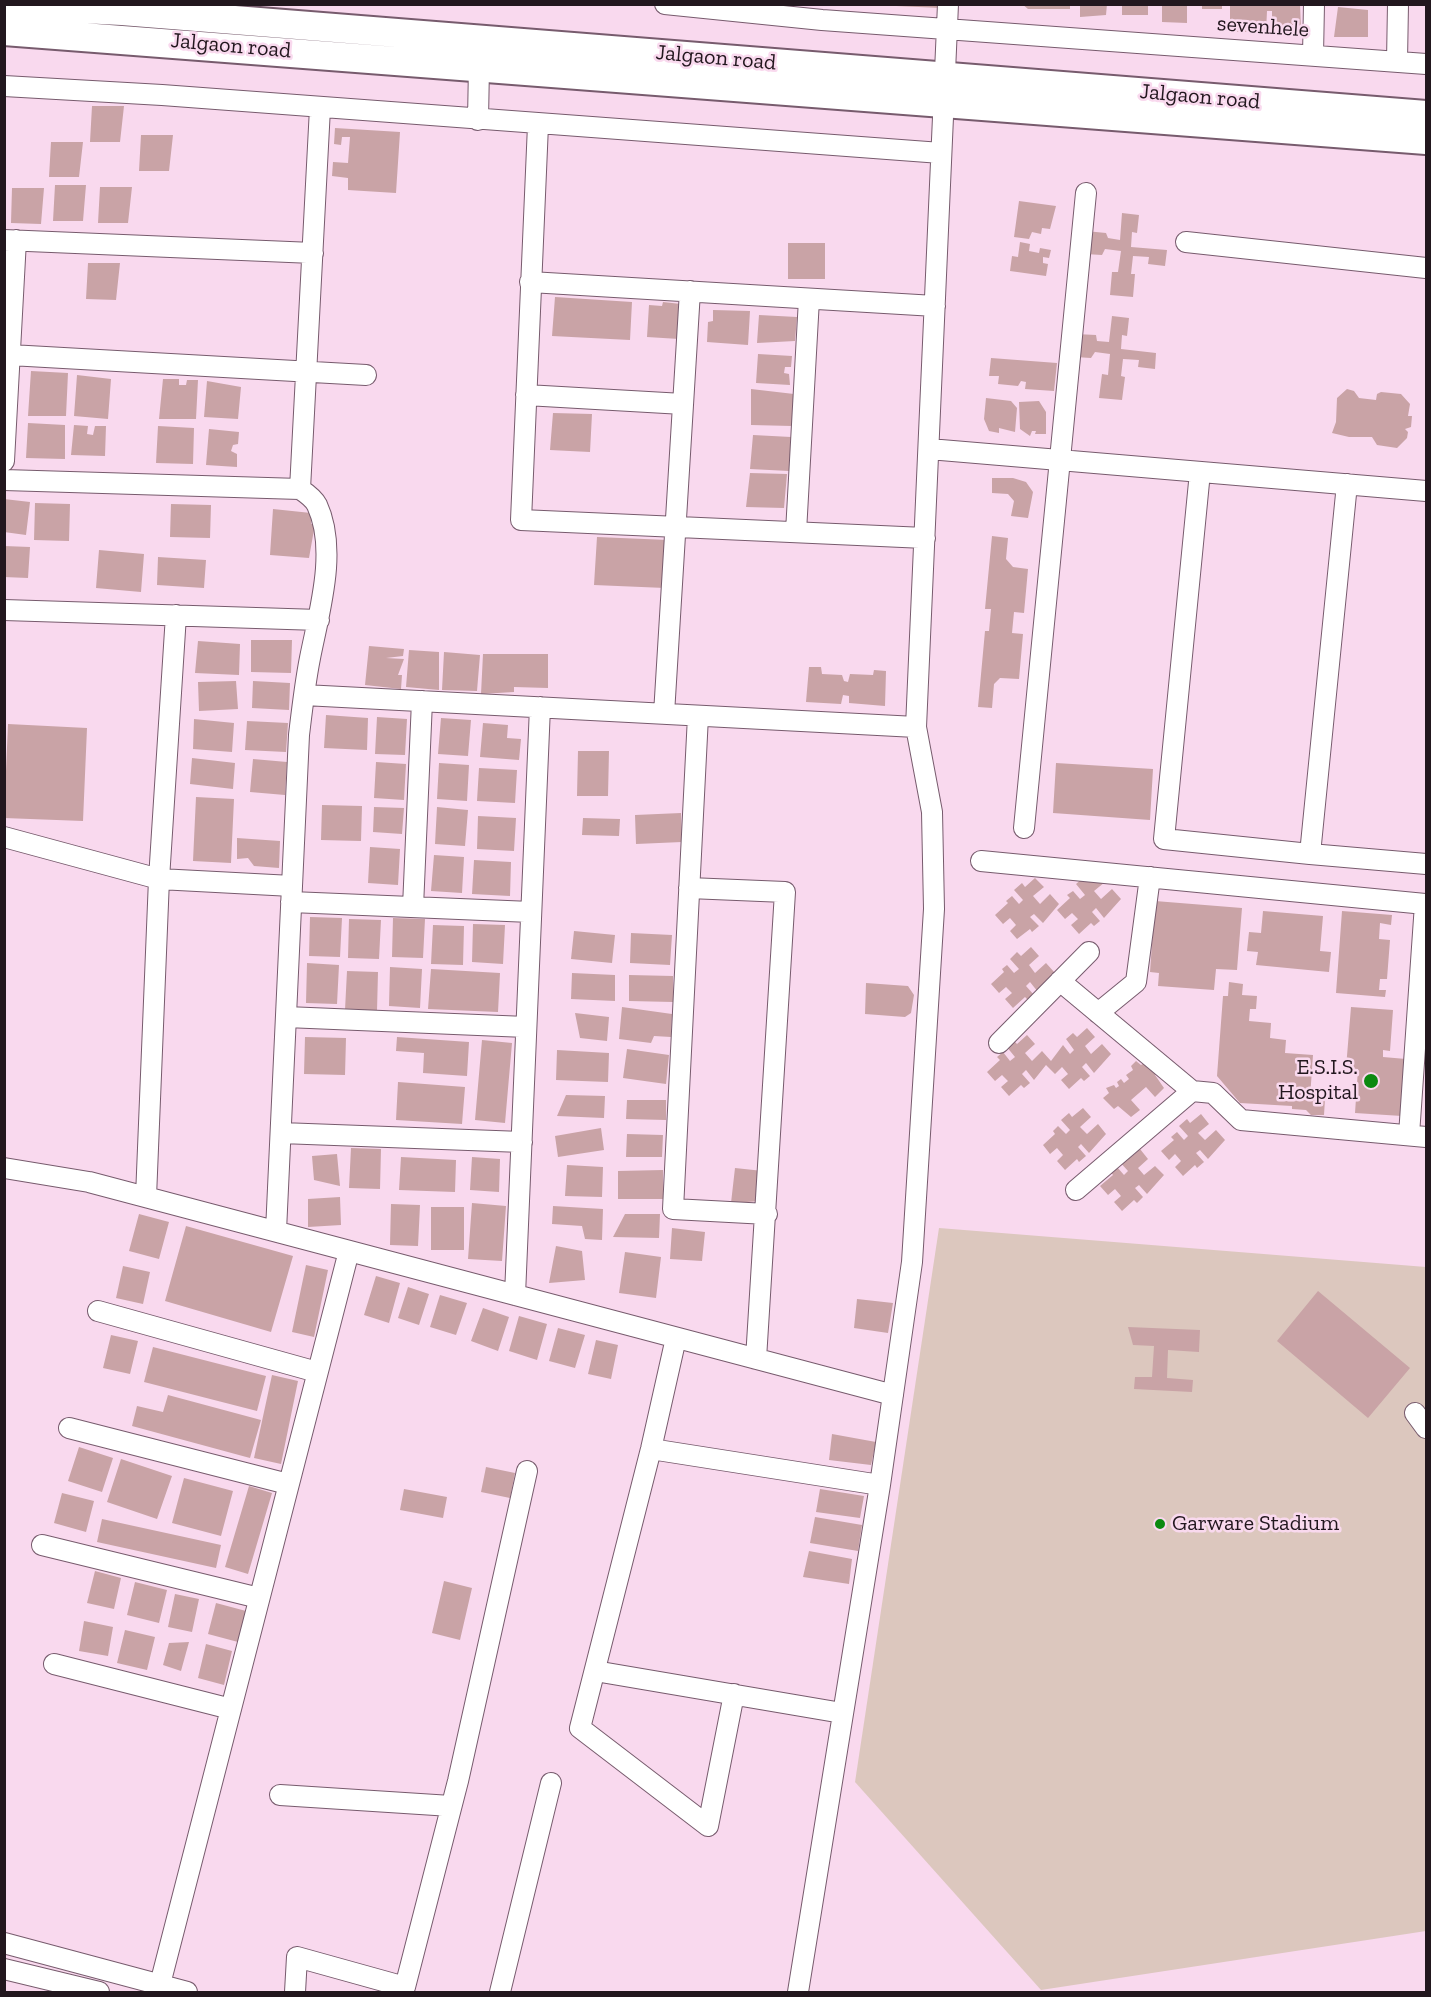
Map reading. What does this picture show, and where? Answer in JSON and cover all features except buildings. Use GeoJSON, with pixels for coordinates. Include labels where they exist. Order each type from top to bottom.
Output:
{"type":"FeatureCollection","features":[{"type":"Feature","properties":{"kind":"highway","name":"Jalgaon road"},"geometry":{"type":"LineString","coordinates":[[4,5],[122,11],[1426,115]]}},
{"type":"Feature","properties":{"kind":"highway","name":"Jalgaon road"},"geometry":{"type":"LineString","coordinates":[[4,31],[479,66],[943,105],[1426,140]]}},
{"type":"Feature","properties":{"kind":"street","name":"sevenhele"},"geometry":{"type":"LineString","coordinates":[[665,4],[822,12],[946,28],[1426,64]]}},
{"type":"Feature","properties":{"kind":"street"},"geometry":{"type":"LineString","coordinates":[[798,1992],[880,1485],[912,1262],[934,909],[932,812],[916,727],[948,4]]}},
{"type":"Feature","properties":{"kind":"street"},"geometry":{"type":"LineString","coordinates":[[1313,55],[1314,4]]}},
{"type":"Feature","properties":{"kind":"street"},"geometry":{"type":"LineString","coordinates":[[1397,61],[1398,4]]}},
{"type":"Feature","properties":{"kind":"street"},"geometry":{"type":"LineString","coordinates":[[478,120],[479,66]]}},
{"type":"Feature","properties":{"kind":"street"},"geometry":{"type":"LineString","coordinates":[[4,86],[162,94],[538,125],[941,153]]}},
{"type":"Feature","properties":{"kind":"street"},"geometry":{"type":"LineString","coordinates":[[300,489],[320,108]]}},
{"type":"Feature","properties":{"kind":"street"},"geometry":{"type":"LineString","coordinates":[[538,125],[521,520],[925,538]]}},
{"type":"Feature","properties":{"kind":"street"},"geometry":{"type":"LineString","coordinates":[[1024,828],[1086,193]]}},
{"type":"Feature","properties":{"kind":"street"},"geometry":{"type":"LineString","coordinates":[[4,461],[10,355],[10,240],[313,253]]}},
{"type":"Feature","properties":{"kind":"street"},"geometry":{"type":"LineString","coordinates":[[1186,242],[1426,268]]}},
{"type":"Feature","properties":{"kind":"street"},"geometry":{"type":"LineString","coordinates":[[530,282],[935,306]]}},
{"type":"Feature","properties":{"kind":"street"},"geometry":{"type":"LineString","coordinates":[[664,714],[690,291]]}},
{"type":"Feature","properties":{"kind":"street"},"geometry":{"type":"LineString","coordinates":[[796,532],[809,298]]}},
{"type":"Feature","properties":{"kind":"street"},"geometry":{"type":"LineString","coordinates":[[10,355],[366,375]]}},
{"type":"Feature","properties":{"kind":"street"},"geometry":{"type":"LineString","coordinates":[[526,395],[683,404]]}},
{"type":"Feature","properties":{"kind":"street"},"geometry":{"type":"LineString","coordinates":[[929,449],[1426,491]]}},
{"type":"Feature","properties":{"kind":"street"},"geometry":{"type":"LineString","coordinates":[[1200,472],[1164,839],[1426,864]]}},
{"type":"Feature","properties":{"kind":"street"},"geometry":{"type":"LineString","coordinates":[[4,480],[300,489],[316,503],[324,527],[326,572],[298,735],[276,1232]]}},
{"type":"Feature","properties":{"kind":"street"},"geometry":{"type":"LineString","coordinates":[[1310,854],[1347,484]]}},
{"type":"Feature","properties":{"kind":"street"},"geometry":{"type":"LineString","coordinates":[[4,610],[319,620]]}},
{"type":"Feature","properties":{"kind":"street"},"geometry":{"type":"LineString","coordinates":[[146,1197],[159,879],[176,615]]}},
{"type":"Feature","properties":{"kind":"street"},"geometry":{"type":"LineString","coordinates":[[304,695],[916,727]]}},
{"type":"Feature","properties":{"kind":"street"},"geometry":{"type":"LineString","coordinates":[[413,907],[422,701]]}},
{"type":"Feature","properties":{"kind":"street"},"geometry":{"type":"LineString","coordinates":[[515,1295],[540,707]]}},
{"type":"Feature","properties":{"kind":"street"},"geometry":{"type":"LineString","coordinates":[[698,716],[673,1209],[767,1214]]}},
{"type":"Feature","properties":{"kind":"street"},"geometry":{"type":"LineString","coordinates":[[4,837],[159,879],[413,907],[531,912]]}},
{"type":"Feature","properties":{"kind":"street"},"geometry":{"type":"LineString","coordinates":[[981,861],[1425,904],[1418,1136],[1241,1120],[1213,1093],[1192,1091],[1060,981]]}},
{"type":"Feature","properties":{"kind":"street"},"geometry":{"type":"LineString","coordinates":[[1098,1013],[1136,982],[1150,877]]}},
{"type":"Feature","properties":{"kind":"street"},"geometry":{"type":"LineString","coordinates":[[689,888],[785,892],[767,1214],[756,1359]]}},
{"type":"Feature","properties":{"kind":"street"},"geometry":{"type":"LineString","coordinates":[[999,1043],[1089,952]]}},
{"type":"Feature","properties":{"kind":"street"},"geometry":{"type":"LineString","coordinates":[[286,1017],[526,1027]]}},
{"type":"Feature","properties":{"kind":"street"},"geometry":{"type":"LineString","coordinates":[[1077,1190],[1192,1091]]}},
{"type":"Feature","properties":{"kind":"street"},"geometry":{"type":"LineString","coordinates":[[280,1133],[522,1142]]}},
{"type":"Feature","properties":{"kind":"street"},"geometry":{"type":"LineString","coordinates":[[4,1168],[89,1182],[893,1395]]}},
{"type":"Feature","properties":{"kind":"street"},"geometry":{"type":"LineString","coordinates":[[159,1989],[349,1251]]}},
{"type":"Feature","properties":{"kind":"street"},"geometry":{"type":"LineString","coordinates":[[99,1311],[317,1372]]}},
{"type":"Feature","properties":{"kind":"street"},"geometry":{"type":"LineString","coordinates":[[676,1338],[651,1449],[580,1728],[708,1826],[734,1694]]}},
{"type":"Feature","properties":{"kind":"street"},"geometry":{"type":"LineString","coordinates":[[69,1428],[288,1484]]}},
{"type":"Feature","properties":{"kind":"street"},"geometry":{"type":"LineString","coordinates":[[651,1449],[880,1485]]}},
{"type":"Feature","properties":{"kind":"street"},"geometry":{"type":"LineString","coordinates":[[295,1992],[297,1957],[405,1987],[451,1806],[527,1471]]}},
{"type":"Feature","properties":{"kind":"street"},"geometry":{"type":"LineString","coordinates":[[42,1545],[259,1598]]}},
{"type":"Feature","properties":{"kind":"street"},"geometry":{"type":"LineString","coordinates":[[54,1664],[231,1708]]}},
{"type":"Feature","properties":{"kind":"street"},"geometry":{"type":"LineString","coordinates":[[595,1671],[842,1713]]}},
{"type":"Feature","properties":{"kind":"street"},"geometry":{"type":"LineString","coordinates":[[500,1992],[551,1784]]}},
{"type":"Feature","properties":{"kind":"street"},"geometry":{"type":"LineString","coordinates":[[280,1796],[451,1806]]}},
{"type":"Feature","properties":{"kind":"street"},"geometry":{"type":"LineString","coordinates":[[4,1943],[159,1989],[187,1992]]}},
{"type":"Feature","properties":{"kind":"street"},"geometry":{"type":"LineString","coordinates":[[4,1969],[99,1992]]}},
{"type":"Feature","properties":{"kind":"shaded area","name":"Garware Stadium"},"geometry":{"type":"Polygon","coordinates":[[[939,1228],[1426,1267],[1426,1931],[1041,1990],[855,1782],[939,1228]]]}},
{"type":"Feature","properties":{"kind":"place","name":"E.S.I.S. Hospital"},"geometry":{"type":"Point","coordinates":[1371,1081]}},
{"type":"Feature","properties":{"kind":"place","name":"Garware Stadium"},"geometry":{"type":"Point","coordinates":[1160,1524]}}]}
